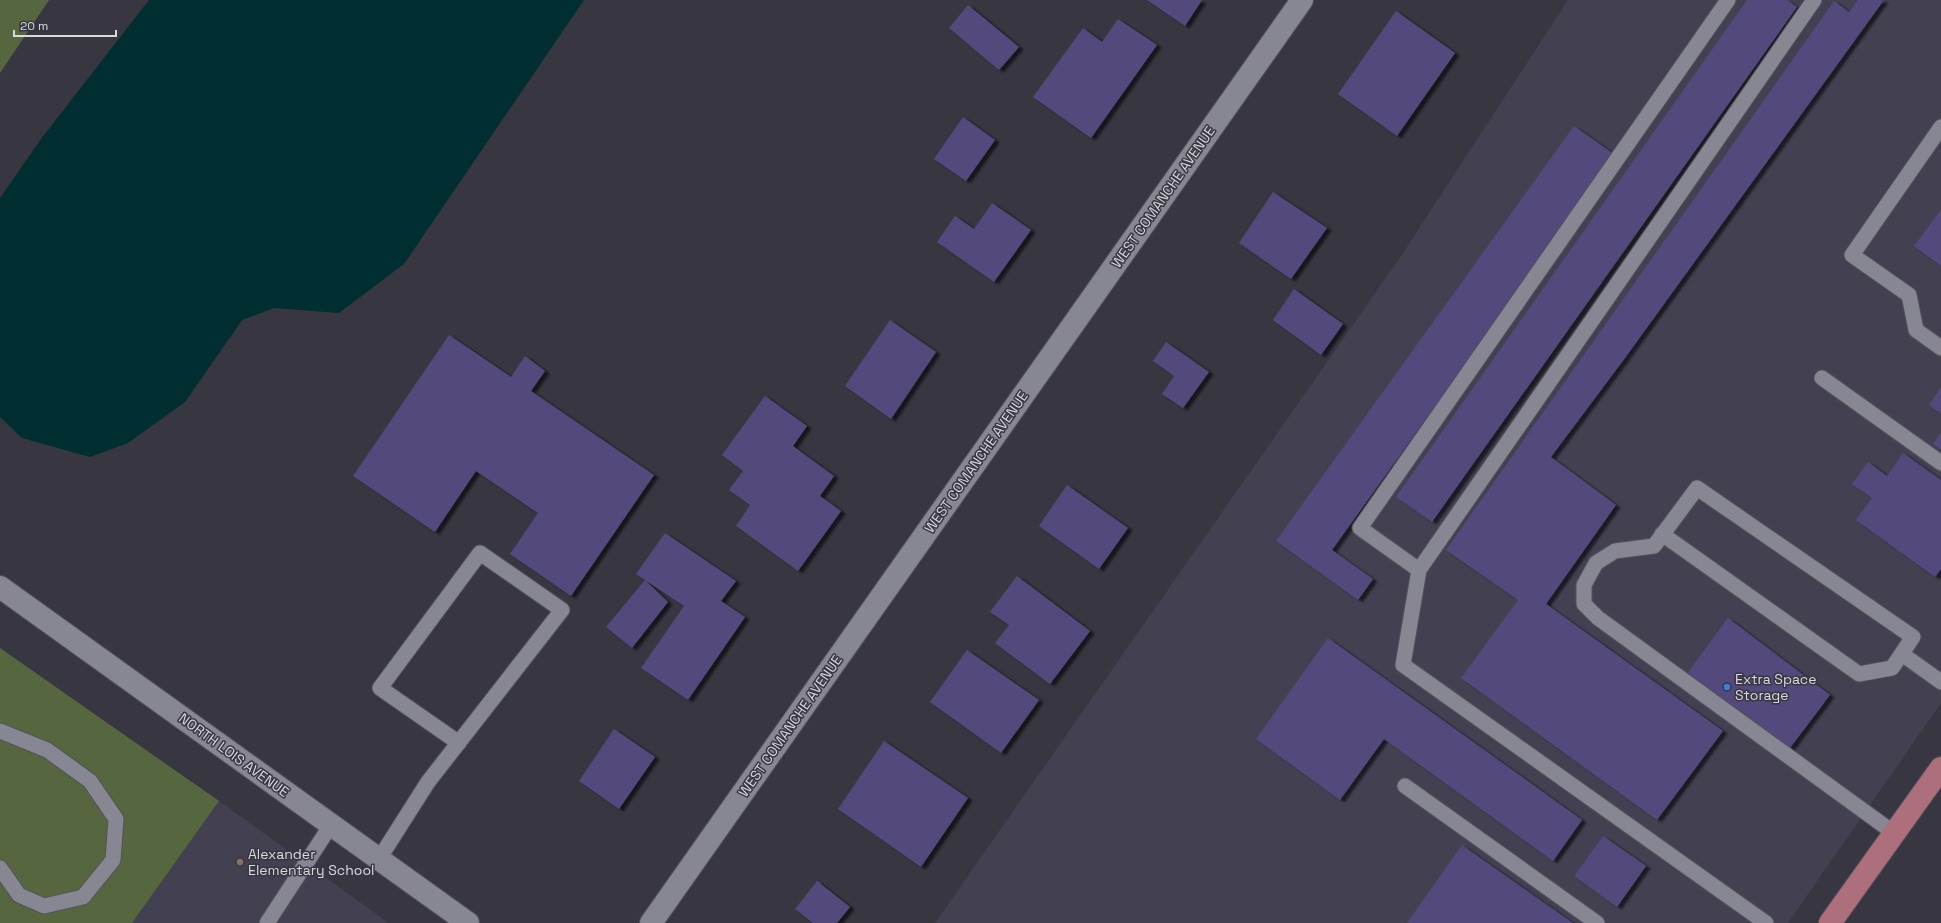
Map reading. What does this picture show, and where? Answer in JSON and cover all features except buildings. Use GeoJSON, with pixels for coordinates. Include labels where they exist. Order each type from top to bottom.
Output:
{"type":"FeatureCollection","features":[{"type":"Feature","properties":{"kind":"main road"},"geometry":{"type":"LineString","coordinates":[[1830,923],[1941,768]]}},
{"type":"Feature","properties":{"kind":"street","name":"WEST COMANCHE AVENUE"},"geometry":{"type":"LineString","coordinates":[[651,923],[1302,0]]}},
{"type":"Feature","properties":{"kind":"street","name":"NORTH LOIS AVENUE"},"geometry":{"type":"LineString","coordinates":[[0,587],[468,923]]}},
{"type":"Feature","properties":{"kind":"lane"},"geometry":{"type":"LineString","coordinates":[[1419,570],[1360,528],[1728,0]]}},
{"type":"Feature","properties":{"kind":"lane"},"geometry":{"type":"LineString","coordinates":[[1766,923],[1403,664],[1419,570],[1814,0]]}},
{"type":"Feature","properties":{"kind":"lane"},"geometry":{"type":"LineString","coordinates":[[1941,127],[1852,255],[1909,294],[1916,330],[1941,348]]}},
{"type":"Feature","properties":{"kind":"lane"},"geometry":{"type":"LineString","coordinates":[[1822,378],[1941,463]]}},
{"type":"Feature","properties":{"kind":"lane"},"geometry":{"type":"LineString","coordinates":[[1662,534],[1859,674],[1892,668],[1913,637],[1697,488],[1662,534],[1654,546],[1615,551],[1596,563],[1584,585],[1584,604],[1598,618],[1894,833]]}},
{"type":"Feature","properties":{"kind":"lane"},"geometry":{"type":"LineString","coordinates":[[379,859],[428,782],[459,743],[562,610],[480,553],[380,688],[459,743]]}},
{"type":"Feature","properties":{"kind":"lane"},"geometry":{"type":"LineString","coordinates":[[1902,654],[1941,682]]}},
{"type":"Feature","properties":{"kind":"lane"},"geometry":{"type":"LineString","coordinates":[[0,730],[47,750],[90,781],[116,819],[113,860],[83,898],[44,906],[19,895],[0,868]]}},
{"type":"Feature","properties":{"kind":"lane"},"geometry":{"type":"LineString","coordinates":[[1405,786],[1597,923]]}},
{"type":"Feature","properties":{"kind":"lane"},"geometry":{"type":"LineString","coordinates":[[267,923],[331,825]]}},
{"type":"Feature","properties":{"kind":"shaded area"},"geometry":{"type":"Polygon","coordinates":[[[0,0],[49,0],[0,73],[0,0]]]}},
{"type":"Feature","properties":{"kind":"shaded area"},"geometry":{"type":"Polygon","coordinates":[[[149,0],[584,0],[404,264],[339,313],[274,308],[242,320],[185,402],[128,443],[90,457],[22,438],[0,417],[0,198],[41,139],[149,0]]]}},
{"type":"Feature","properties":{"kind":"shaded area"},"geometry":{"type":"Polygon","coordinates":[[[1568,0],[1941,0],[1941,703],[1788,923],[935,923],[1401,256],[1568,0]]]}},
{"type":"Feature","properties":{"kind":"shaded area"},"geometry":{"type":"Polygon","coordinates":[[[0,648],[219,801],[132,923],[0,923],[0,648]]]}},
{"type":"Feature","properties":{"kind":"shaded area","name":"Alexander Elementary School"},"geometry":{"type":"Polygon","coordinates":[[[219,801],[389,923],[132,923],[219,801]]]}},
{"type":"Feature","properties":{"kind":"place","name":"Extra Space Storage"},"geometry":{"type":"Point","coordinates":[1727,687]}},
{"type":"Feature","properties":{"kind":"place","name":"Alexander Elementary School"},"geometry":{"type":"Point","coordinates":[240,862]}}]}
